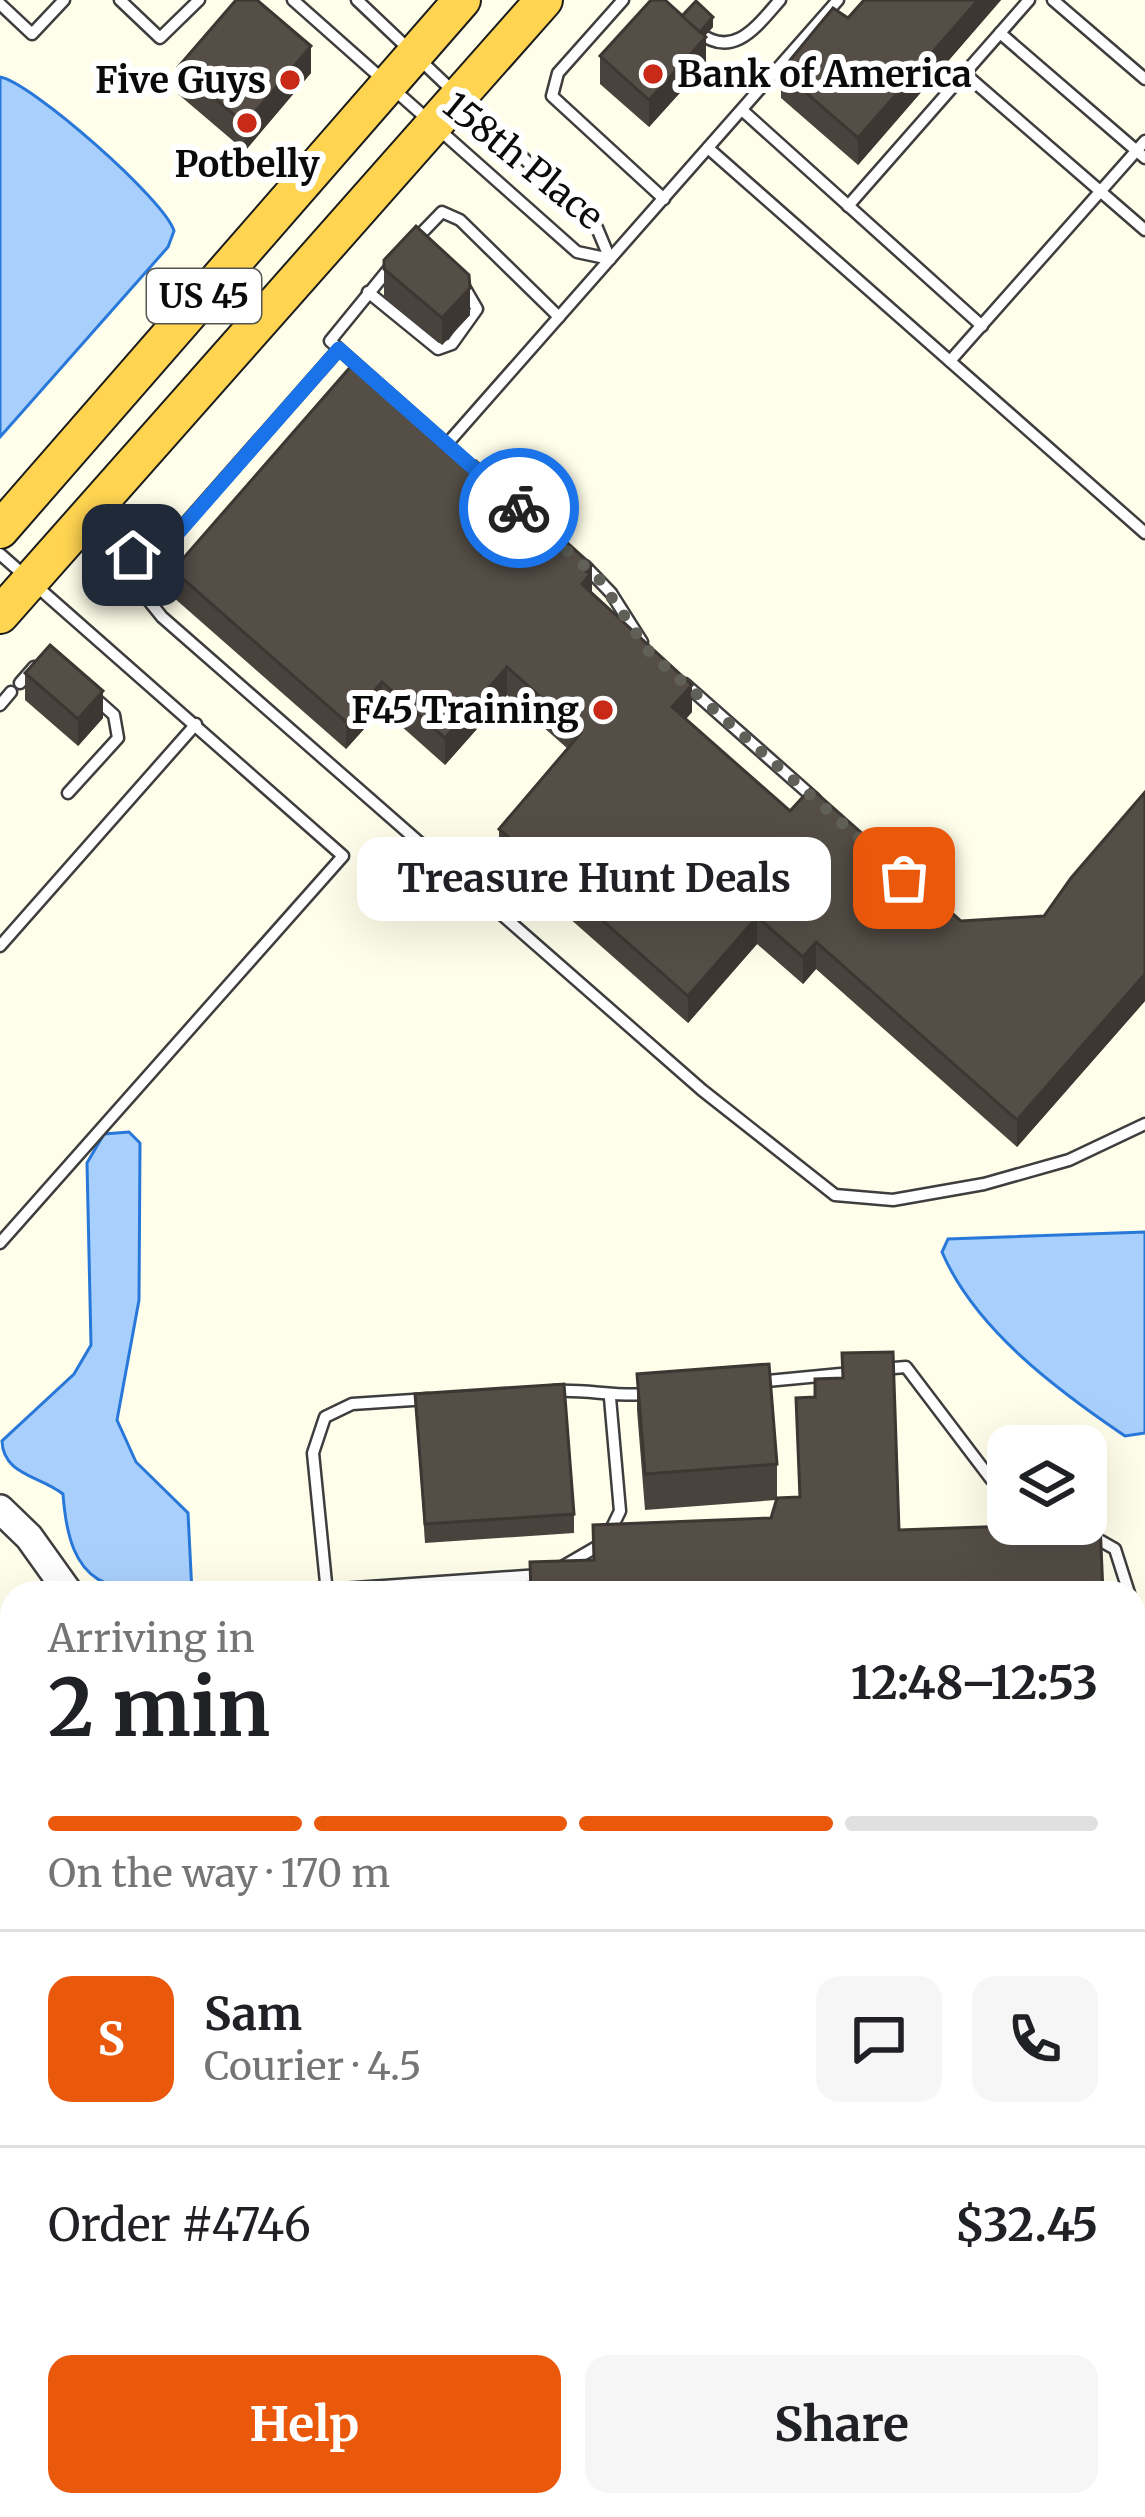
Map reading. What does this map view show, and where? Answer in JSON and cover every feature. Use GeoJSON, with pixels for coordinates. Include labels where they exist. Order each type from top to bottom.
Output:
{"type":"FeatureCollection","features":[{"type":"Feature","properties":{"kind":"highway","name":"US 45"},"geometry":{"type":"LineString","coordinates":[[0,530],[462,0]]}},
{"type":"Feature","properties":{"kind":"highway","name":"US 45"},"geometry":{"type":"LineString","coordinates":[[0,615],[544,0]]}},
{"type":"Feature","properties":{"kind":"street"},"geometry":{"type":"LineString","coordinates":[[0,1509],[29,1537],[60,1581]]}},
{"type":"Feature","properties":{"kind":"lane"},"geometry":{"type":"LineString","coordinates":[[0,4],[32,34],[64,0]]}},
{"type":"Feature","properties":{"kind":"lane"},"geometry":{"type":"LineString","coordinates":[[120,0],[160,38],[199,0]]}},
{"type":"Feature","properties":{"kind":"lane","name":"158th Place"},"geometry":{"type":"LineString","coordinates":[[293,0],[577,252],[610,259]]}},
{"type":"Feature","properties":{"kind":"lane","name":"158th Place"},"geometry":{"type":"LineString","coordinates":[[357,0],[597,228],[610,259]]}},
{"type":"Feature","properties":{"kind":"lane"},"geometry":{"type":"LineString","coordinates":[[623,0],[558,73],[552,96],[664,199]]}},
{"type":"Feature","properties":{"kind":"lane"},"geometry":{"type":"LineString","coordinates":[[691,25],[705,37],[728,44],[746,39],[780,0]]}},
{"type":"Feature","properties":{"kind":"lane"},"geometry":{"type":"LineString","coordinates":[[447,444],[837,0]]}},
{"type":"Feature","properties":{"kind":"lane"},"geometry":{"type":"LineString","coordinates":[[848,206],[1029,0]]}},
{"type":"Feature","properties":{"kind":"lane"},"geometry":{"type":"LineString","coordinates":[[1053,0],[1144,77]]}},
{"type":"Feature","properties":{"kind":"lane"},"geometry":{"type":"LineString","coordinates":[[950,361],[1142,150],[1000,33]]}},
{"type":"Feature","properties":{"kind":"lane"},"geometry":{"type":"LineString","coordinates":[[964,73],[1145,230]]}},
{"type":"Feature","properties":{"kind":"lane"},"geometry":{"type":"LineString","coordinates":[[742,110],[982,326]]}},
{"type":"Feature","properties":{"kind":"lane"},"geometry":{"type":"LineString","coordinates":[[709,148],[1145,533]]}},
{"type":"Feature","properties":{"kind":"lane"},"geometry":{"type":"LineString","coordinates":[[496,488],[330,341],[442,212],[460,220],[559,317]]}},
{"type":"Feature","properties":{"kind":"lane"},"geometry":{"type":"LineString","coordinates":[[412,242],[424,251]]}},
{"type":"Feature","properties":{"kind":"lane"},"geometry":{"type":"LineString","coordinates":[[368,292],[438,350],[452,344],[477,309],[471,294],[450,272]]}},
{"type":"Feature","properties":{"kind":"lane"},"geometry":{"type":"LineString","coordinates":[[140,576],[339,349]]}},
{"type":"Feature","properties":{"kind":"lane"},"geometry":{"type":"LineString","coordinates":[[91,514],[133,555],[162,616],[702,1090],[835,1195],[893,1200],[984,1184],[1069,1160],[1145,1124]]}},
{"type":"Feature","properties":{"kind":"lane"},"geometry":{"type":"LineString","coordinates":[[564,548],[606,586],[650,653]]}},
{"type":"Feature","properties":{"kind":"lane"},"geometry":{"type":"LineString","coordinates":[[0,554],[343,856],[0,1243]]}},
{"type":"Feature","properties":{"kind":"lane"},"geometry":{"type":"LineString","coordinates":[[0,705],[44,659]]}},
{"type":"Feature","properties":{"kind":"lane"},"geometry":{"type":"LineString","coordinates":[[670,671],[827,811]]}},
{"type":"Feature","properties":{"kind":"lane"},"geometry":{"type":"LineString","coordinates":[[68,793],[118,738],[120,727],[84,689]]}},
{"type":"Feature","properties":{"kind":"lane"},"geometry":{"type":"LineString","coordinates":[[0,946],[196,724]]}},
{"type":"Feature","properties":{"kind":"lane"},"geometry":{"type":"LineString","coordinates":[[746,1384],[906,1367],[987,1474]]}},
{"type":"Feature","properties":{"kind":"lane"},"geometry":{"type":"LineString","coordinates":[[534,1393],[580,1390],[610,1398],[655,1393]]}},
{"type":"Feature","properties":{"kind":"lane"},"geometry":{"type":"LineString","coordinates":[[326,1581],[313,1453],[325,1417],[352,1404],[443,1398]]}},
{"type":"Feature","properties":{"kind":"lane"},"geometry":{"type":"LineString","coordinates":[[459,1581],[551,1574],[605,1542],[620,1511],[610,1398]]}},
{"type":"Feature","properties":{"kind":"lane"},"geometry":{"type":"LineString","coordinates":[[1107,1545],[1115,1550],[1125,1581]]}},
{"type":"Feature","properties":{"kind":"water"},"geometry":{"type":"Polygon","coordinates":[[[0,77],[39,99],[96,145],[148,195],[174,231],[168,247],[0,437],[0,77]]]}},
{"type":"Feature","properties":{"kind":"water"},"geometry":{"type":"Polygon","coordinates":[[[129,1132],[140,1143],[139,1300],[117,1420],[136,1462],[188,1513],[191,1581],[98,1579],[74,1550],[63,1494],[16,1468],[4,1452],[2,1441],[74,1374],[91,1345],[87,1163],[104,1134],[129,1132]]]}},
{"type":"Feature","properties":{"kind":"water"},"geometry":{"type":"Polygon","coordinates":[[[1145,1232],[1145,1433],[1125,1436],[1072,1399],[996,1332],[942,1252],[948,1239],[1145,1232]]]}},
{"type":"Feature","properties":{"kind":"building"},"geometry":{"type":"Polygon","coordinates":[[[236,0],[257,0],[311,46],[245,124],[178,67],[236,0]]]}},
{"type":"Feature","properties":{"kind":"building"},"geometry":{"type":"Polygon","coordinates":[[[651,0],[665,0],[706,37],[649,100],[600,56],[651,0]]]}},
{"type":"Feature","properties":{"kind":"building"},"geometry":{"type":"Polygon","coordinates":[[[864,0],[978,0],[858,138],[781,71],[833,8],[848,18],[864,0]]]}},
{"type":"Feature","properties":{"kind":"building"},"geometry":{"type":"Polygon","coordinates":[[[696,1],[713,17],[700,32],[682,16],[696,1]]]}},
{"type":"Feature","properties":{"kind":"building"},"geometry":{"type":"Polygon","coordinates":[[[416,226],[469,275],[470,288],[442,318],[384,269],[384,260],[416,226]]]}},
{"type":"Feature","properties":{"kind":"building"},"geometry":{"type":"Polygon","coordinates":[[[353,364],[469,468],[476,461],[592,565],[582,584],[692,685],[672,707],[790,811],[811,788],[961,921],[1044,916],[1145,792],[1145,974],[1017,1120],[816,942],[803,957],[757,917],[688,996],[499,829],[581,733],[507,667],[445,738],[382,682],[346,722],[173,570],[353,364]]]}},
{"type":"Feature","properties":{"kind":"building"},"geometry":{"type":"Polygon","coordinates":[[[50,645],[103,691],[78,719],[25,673],[50,645]]]}},
{"type":"Feature","properties":{"kind":"building"},"geometry":{"type":"Polygon","coordinates":[[[893,1352],[899,1530],[987,1527],[987,1545],[1101,1545],[1102,1581],[531,1581],[530,1562],[594,1560],[593,1525],[771,1518],[777,1498],[800,1497],[796,1398],[815,1397],[815,1379],[843,1378],[842,1353],[893,1352]]]}},
{"type":"Feature","properties":{"kind":"building"},"geometry":{"type":"Polygon","coordinates":[[[769,1364],[777,1464],[645,1474],[637,1374],[769,1364]]]}},
{"type":"Feature","properties":{"kind":"building"},"geometry":{"type":"Polygon","coordinates":[[[564,1384],[574,1514],[425,1524],[415,1394],[564,1384]]]}},
{"type":"Feature","properties":{"kind":"way so far"},"geometry":{"type":"LineString","coordinates":[[519,508],[599,579],[650,653],[904,878]]}},
{"type":"Feature","properties":{"kind":"place","name":"Bank of America"},"geometry":{"type":"Point","coordinates":[653,74]}},
{"type":"Feature","properties":{"kind":"place","name":"Five Guys"},"geometry":{"type":"Point","coordinates":[290,80]}},
{"type":"Feature","properties":{"kind":"place","name":"Potbelly"},"geometry":{"type":"Point","coordinates":[247,123]}},
{"type":"Feature","properties":{"kind":"place","name":"F45 Training"},"geometry":{"type":"Point","coordinates":[603,710]}},
{"type":"Feature","properties":{"kind":"place","name":"Treasure Hunt Deals"},"geometry":{"type":"Point","coordinates":[904,878]}},
{"type":"Feature","properties":{"kind":"route"},"geometry":{"type":"LineString","coordinates":[[133,555],[140,576],[339,349],[519,508]]}}]}
